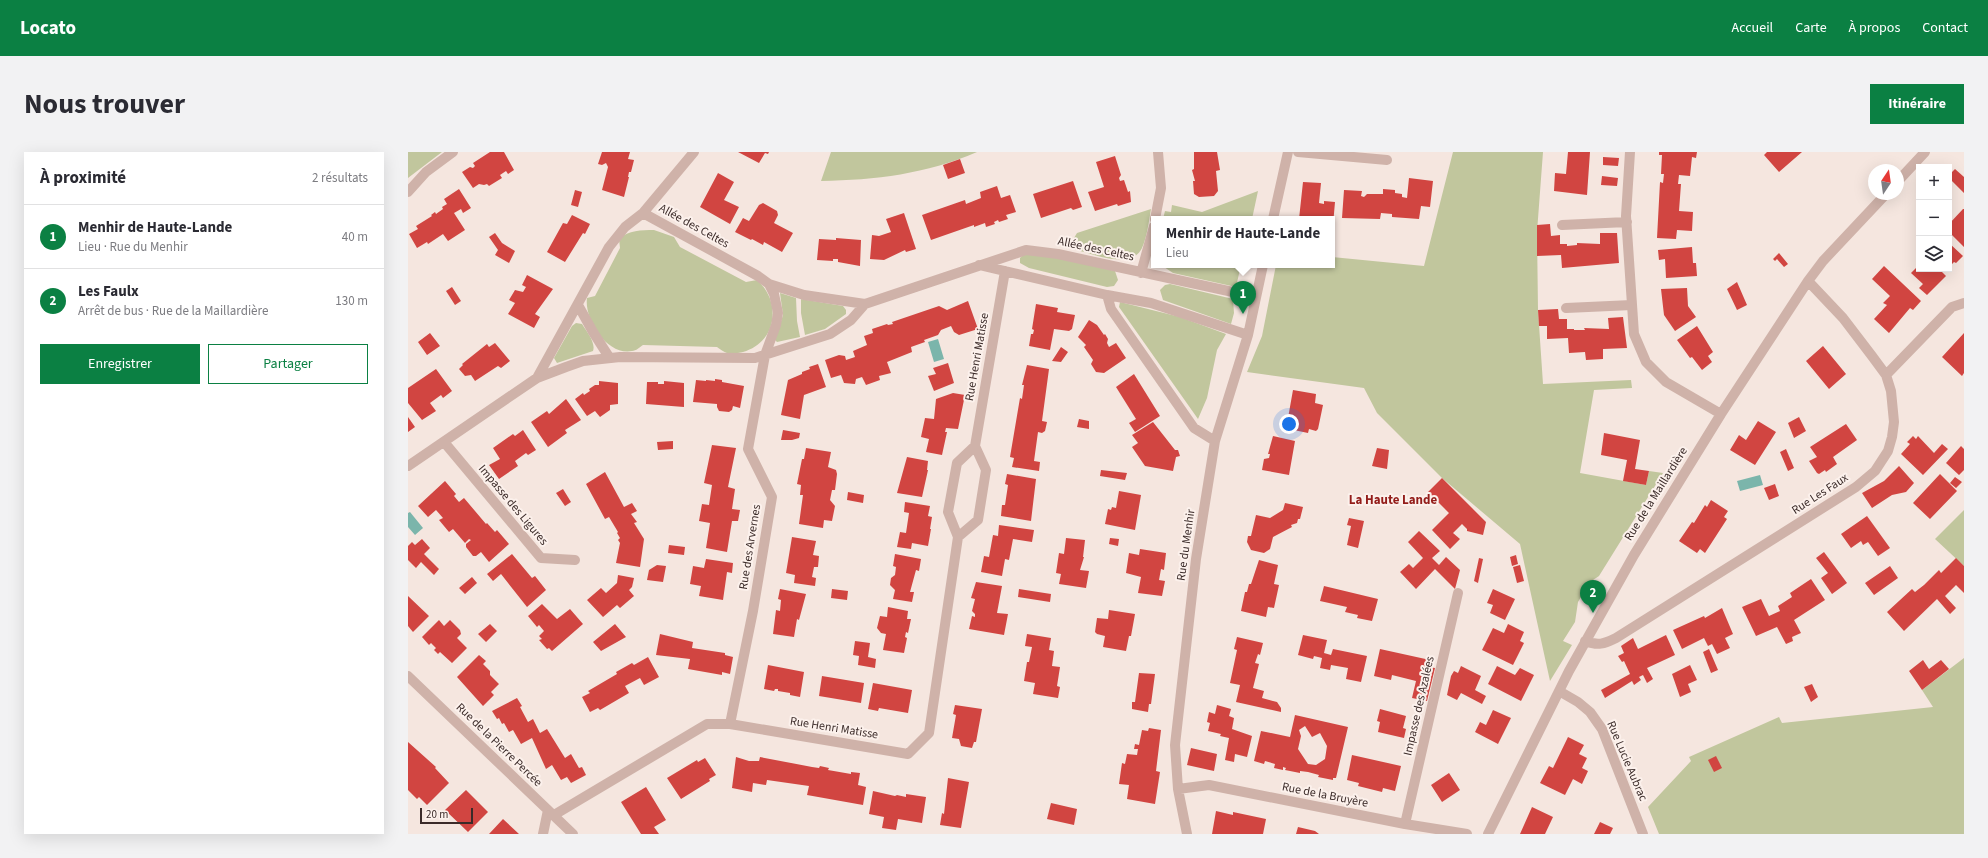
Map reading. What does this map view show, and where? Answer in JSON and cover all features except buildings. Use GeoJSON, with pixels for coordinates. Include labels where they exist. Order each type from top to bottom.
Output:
{"type":"FeatureCollection","features":[{"type":"Feature","properties":{"kind":"street"},"geometry":{"type":"LineString","coordinates":[[408,192],[426,172],[454,152]]}},
{"type":"Feature","properties":{"kind":"street"},"geometry":{"type":"LineString","coordinates":[[643,213],[694,152]]}},
{"type":"Feature","properties":{"kind":"street"},"geometry":{"type":"LineString","coordinates":[[1156,216],[1161,188],[1158,152]]}},
{"type":"Feature","properties":{"kind":"street"},"geometry":{"type":"LineString","coordinates":[[1274,216],[1288,152]]}},
{"type":"Feature","properties":{"kind":"street"},"geometry":{"type":"LineString","coordinates":[[1298,152],[1387,160]]}},
{"type":"Feature","properties":{"kind":"street"},"geometry":{"type":"LineString","coordinates":[[1630,152],[1627,222],[1634,334],[1646,362],[1666,382],[1721,414]]}},
{"type":"Feature","properties":{"kind":"street"},"geometry":{"type":"LineString","coordinates":[[1904,175],[1925,152]]}},
{"type":"Feature","properties":{"kind":"street","name":"Rue de la Maillardière"},"geometry":{"type":"LineString","coordinates":[[1488,834],[1585,641],[1634,556],[1721,414],[1808,281],[1823,261],[1880,200]]}},
{"type":"Feature","properties":{"kind":"street","name":"Allée des Celtes"},"geometry":{"type":"LineString","coordinates":[[537,378],[609,247],[624,227],[643,213],[758,276],[769,284],[804,295],[865,304],[1026,250],[1058,254],[1256,297]]}},
{"type":"Feature","properties":{"kind":"street"},"geometry":{"type":"LineString","coordinates":[[1562,225],[1627,222]]}},
{"type":"Feature","properties":{"kind":"street"},"geometry":{"type":"LineString","coordinates":[[1141,273],[1151,237]]}},
{"type":"Feature","properties":{"kind":"street","name":"Allée des Celtes"},"geometry":{"type":"LineString","coordinates":[[979,266],[1107,295],[1150,303],[1248,335]]}},
{"type":"Feature","properties":{"kind":"street","name":"Rue du Menhir"},"geometry":{"type":"LineString","coordinates":[[1186,834],[1178,789],[1175,745],[1196,559],[1215,441],[1248,335],[1262,268]]}},
{"type":"Feature","properties":{"kind":"street","name":"Rue Henri Matisse"},"geometry":{"type":"LineString","coordinates":[[976,446],[1005,271]]}},
{"type":"Feature","properties":{"kind":"street","name":"Rue Les Faux"},"geometry":{"type":"LineString","coordinates":[[1585,641],[1596,645],[1604,644],[1677,600],[1856,487],[1881,464],[1892,437],[1893,405],[1891,391],[1886,375],[1843,318],[1808,281]]}},
{"type":"Feature","properties":{"kind":"street"},"geometry":{"type":"LineString","coordinates":[[765,355],[776,325],[778,313],[774,294],[769,284]]}},
{"type":"Feature","properties":{"kind":"street"},"geometry":{"type":"LineString","coordinates":[[1107,295],[1111,310],[1194,428],[1215,441]]}},
{"type":"Feature","properties":{"kind":"street"},"geometry":{"type":"LineString","coordinates":[[1886,375],[1952,307],[1964,303]]}},
{"type":"Feature","properties":{"kind":"street","name":"Allée des Celtes"},"geometry":{"type":"LineString","coordinates":[[408,466],[537,378],[583,361],[609,357],[748,358],[765,355],[830,334],[851,320],[865,304]]}},
{"type":"Feature","properties":{"kind":"street"},"geometry":{"type":"LineString","coordinates":[[578,305],[609,357]]}},
{"type":"Feature","properties":{"kind":"street"},"geometry":{"type":"LineString","coordinates":[[1566,308],[1632,305]]}},
{"type":"Feature","properties":{"kind":"street","name":"Rue des Arvernes"},"geometry":{"type":"LineString","coordinates":[[730,724],[753,611],[772,498],[748,449],[765,355]]}},
{"type":"Feature","properties":{"kind":"street","name":"Impasse des Ligures"},"geometry":{"type":"LineString","coordinates":[[444,442],[541,558],[575,560]]}},
{"type":"Feature","properties":{"kind":"street"},"geometry":{"type":"LineString","coordinates":[[976,446],[986,470],[978,520],[958,537],[948,512],[957,463],[976,446]]}},
{"type":"Feature","properties":{"kind":"street","name":"Rue Henri Matisse"},"geometry":{"type":"LineString","coordinates":[[551,812],[706,724],[730,724],[908,754],[928,733],[958,537]]}},
{"type":"Feature","properties":{"kind":"street","name":"Impasse des Azalées"},"geometry":{"type":"LineString","coordinates":[[1405,824],[1458,594]]}},
{"type":"Feature","properties":{"kind":"street","name":"Rue de la Pierre Percée"},"geometry":{"type":"LineString","coordinates":[[408,676],[573,834]]}},
{"type":"Feature","properties":{"kind":"street","name":"Rue Lucie Aubrac"},"geometry":{"type":"LineString","coordinates":[[1559,691],[1578,702],[1590,712],[1602,728],[1643,834]]}},
{"type":"Feature","properties":{"kind":"street","name":"Rue de la Bruyère"},"geometry":{"type":"LineString","coordinates":[[1178,789],[1209,785],[1405,824],[1467,834]]}},
{"type":"Feature","properties":{"kind":"street"},"geometry":{"type":"LineString","coordinates":[[543,834],[551,812]]}},
{"type":"Feature","properties":{"kind":"green space"},"geometry":{"type":"Polygon","coordinates":[[[408,152],[442,152],[408,178],[408,152]]]}},
{"type":"Feature","properties":{"kind":"green space"},"geometry":{"type":"Polygon","coordinates":[[[831,152],[977,152],[958,160],[920,171],[881,177],[821,181],[831,152]]]}},
{"type":"Feature","properties":{"kind":"green space"},"geometry":{"type":"Polygon","coordinates":[[[1453,152],[1543,152],[1537,232],[1538,310],[1543,384],[1631,380],[1632,388],[1594,390],[1580,473],[1646,485],[1649,471],[1663,473],[1599,576],[1590,582],[1578,602],[1575,622],[1563,641],[1572,645],[1550,681],[1520,544],[1442,478],[1377,413],[1364,388],[1247,372],[1262,336],[1275,268],[1335,268],[1335,257],[1424,266],[1453,152]]]}},
{"type":"Feature","properties":{"kind":"green space"},"geometry":{"type":"Polygon","coordinates":[[[1258,191],[1253,216],[1164,216],[1165,211],[1171,212],[1172,205],[1202,212],[1258,191]]]}},
{"type":"Feature","properties":{"kind":"green space"},"geometry":{"type":"Polygon","coordinates":[[[1151,209],[1145,239],[1142,248],[1137,255],[1129,258],[1110,259],[1073,249],[1074,238],[1077,233],[1151,209]]]}},
{"type":"Feature","properties":{"kind":"green space"},"geometry":{"type":"Polygon","coordinates":[[[640,230],[654,230],[674,237],[680,247],[746,282],[757,280],[765,289],[773,310],[769,331],[763,340],[754,347],[743,352],[733,353],[727,353],[717,347],[643,345],[633,351],[623,351],[614,348],[606,342],[593,325],[589,316],[587,298],[595,296],[620,248],[619,239],[631,232],[640,230]]]}},
{"type":"Feature","properties":{"kind":"green space"},"geometry":{"type":"Polygon","coordinates":[[[1023,255],[1045,255],[1115,271],[1118,280],[1114,286],[1107,287],[1029,268],[1020,263],[1020,258],[1023,255]]]}},
{"type":"Feature","properties":{"kind":"green space"},"geometry":{"type":"Polygon","coordinates":[[[1166,268],[1240,268],[1236,287],[1173,273],[1166,268]]]}},
{"type":"Feature","properties":{"kind":"green space"},"geometry":{"type":"Polygon","coordinates":[[[1170,284],[1233,299],[1234,313],[1231,324],[1163,300],[1160,290],[1165,285],[1170,284]]]}},
{"type":"Feature","properties":{"kind":"green space"},"geometry":{"type":"Polygon","coordinates":[[[780,293],[796,298],[797,321],[800,337],[777,342],[775,340],[783,315],[780,293]]]}},
{"type":"Feature","properties":{"kind":"green space"},"geometry":{"type":"Polygon","coordinates":[[[801,299],[843,306],[846,310],[846,314],[825,329],[805,335],[801,313],[801,299]]]}},
{"type":"Feature","properties":{"kind":"green space"},"geometry":{"type":"Polygon","coordinates":[[[1120,302],[1180,317],[1226,334],[1217,350],[1207,398],[1198,419],[1119,307],[1120,302]]]}},
{"type":"Feature","properties":{"kind":"green space"},"geometry":{"type":"Polygon","coordinates":[[[576,323],[582,324],[592,341],[594,348],[593,351],[557,363],[554,358],[572,326],[576,323]]]}},
{"type":"Feature","properties":{"kind":"green space"},"geometry":{"type":"Polygon","coordinates":[[[1964,510],[1964,566],[1935,539],[1964,510]]]}},
{"type":"Feature","properties":{"kind":"green space"},"geometry":{"type":"Polygon","coordinates":[[[1964,658],[1964,834],[1659,834],[1648,807],[1691,761],[1689,757],[1779,717],[1782,723],[1933,707],[1922,690],[1964,658]]]}},
{"type":"Feature","properties":{"kind":"water"},"geometry":{"type":"Polygon","coordinates":[[[938,339],[944,359],[934,362],[928,342],[938,339]]]}},
{"type":"Feature","properties":{"kind":"water"},"geometry":{"type":"Polygon","coordinates":[[[1760,475],[1763,485],[1740,491],[1737,481],[1760,475]]]}},
{"type":"Feature","properties":{"kind":"water"},"geometry":{"type":"Polygon","coordinates":[[[410,512],[423,528],[415,535],[408,527],[408,513],[410,512]]]}},
{"type":"Feature","properties":{"kind":"place","name":"Menhir de Haute-Lande"},"geometry":{"type":"Point","coordinates":[1243,314]}},
{"type":"Feature","properties":{"kind":"place","name":"Les Faulx"},"geometry":{"type":"Point","coordinates":[1593,613]}},
{"type":"Feature","properties":{"kind":"district","name":"La Haute Lande"},"geometry":{"type":"Point","coordinates":[1393,500]}}]}
